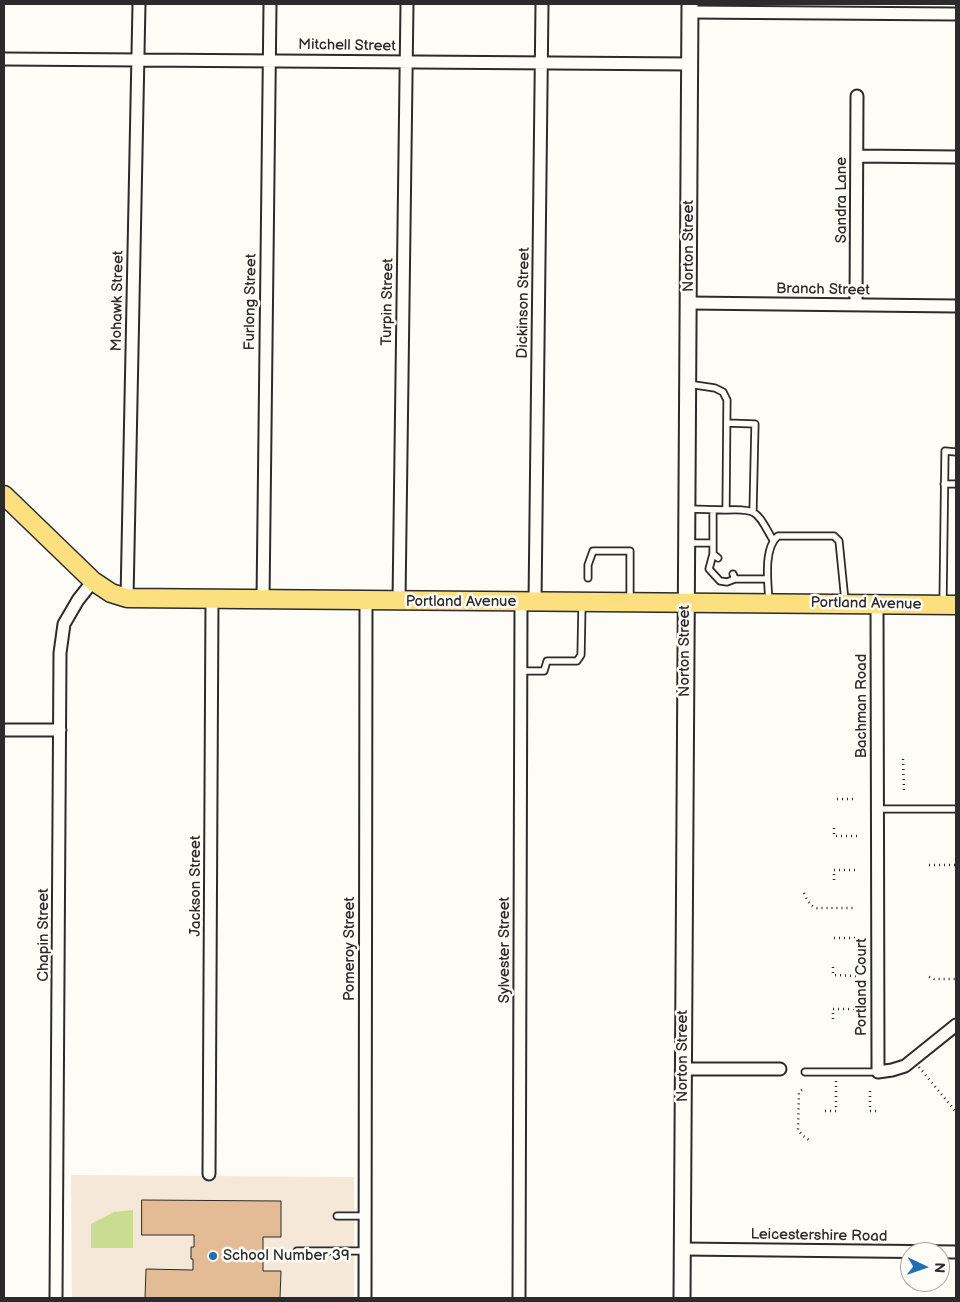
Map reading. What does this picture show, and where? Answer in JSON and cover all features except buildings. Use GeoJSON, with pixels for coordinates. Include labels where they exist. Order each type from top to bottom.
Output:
{"type":"FeatureCollection","features":[{"type":"Feature","properties":{"kind":"main road","name":"Norton Street"},"geometry":{"type":"LineString","coordinates":[[682,1298],[690,8]]}},
{"type":"Feature","properties":{"kind":"main road","name":"Portland Avenue"},"geometry":{"type":"LineString","coordinates":[[4,495],[94,581],[111,593],[128,598],[950,604]]}},
{"type":"Feature","properties":{"kind":"street","name":"Mohawk Street"},"geometry":{"type":"LineString","coordinates":[[128,598],[139,4]]}},
{"type":"Feature","properties":{"kind":"street","name":"Furlong Street"},"geometry":{"type":"LineString","coordinates":[[263,600],[270,4]]}},
{"type":"Feature","properties":{"kind":"street","name":"Turpin Street"},"geometry":{"type":"LineString","coordinates":[[399,601],[407,4]]}},
{"type":"Feature","properties":{"kind":"street","name":"Dickinson Street"},"geometry":{"type":"LineString","coordinates":[[528,602],[542,4]]}},
{"type":"Feature","properties":{"kind":"street"},"geometry":{"type":"LineString","coordinates":[[690,8],[956,14]]}},
{"type":"Feature","properties":{"kind":"street","name":"Mitchell Street"},"geometry":{"type":"LineString","coordinates":[[4,58],[690,64]]}},
{"type":"Feature","properties":{"kind":"street","name":"Sandra Lane"},"geometry":{"type":"LineString","coordinates":[[856,305],[857,96]]}},
{"type":"Feature","properties":{"kind":"street"},"geometry":{"type":"LineString","coordinates":[[857,156],[956,157]]}},
{"type":"Feature","properties":{"kind":"street","name":"Branch Street"},"geometry":{"type":"LineString","coordinates":[[689,303],[956,306]]}},
{"type":"Feature","properties":{"kind":"street","name":"Chapin Street"},"geometry":{"type":"LineString","coordinates":[[56,1298],[60,653],[64,624],[78,600],[94,581]]}},
{"type":"Feature","properties":{"kind":"street","name":"Jackson Street"},"geometry":{"type":"LineString","coordinates":[[209,1174],[212,599]]}},
{"type":"Feature","properties":{"kind":"street","name":"Pomeroy Street"},"geometry":{"type":"LineString","coordinates":[[365,1298],[366,601]]}},
{"type":"Feature","properties":{"kind":"street","name":"Sylvester Street"},"geometry":{"type":"LineString","coordinates":[[519,1298],[521,672],[528,602]]}},
{"type":"Feature","properties":{"kind":"street","name":"Bachman Road"},"geometry":{"type":"LineString","coordinates":[[876,809],[877,604]]}},
{"type":"Feature","properties":{"kind":"street"},"geometry":{"type":"LineString","coordinates":[[4,730],[60,730]]}},
{"type":"Feature","properties":{"kind":"street","name":"Portland Court"},"geometry":{"type":"LineString","coordinates":[[876,809],[878,1072]]}},
{"type":"Feature","properties":{"kind":"street"},"geometry":{"type":"LineString","coordinates":[[878,1072],[905,1066],[956,1025]]}},
{"type":"Feature","properties":{"kind":"street"},"geometry":{"type":"LineString","coordinates":[[683,1069],[780,1069]]}},
{"type":"Feature","properties":{"kind":"street","name":"Leicestershire Road"},"geometry":{"type":"LineString","coordinates":[[682,1249],[956,1252]]}},
{"type":"Feature","properties":{"kind":"lane"},"geometry":{"type":"LineString","coordinates":[[688,384],[715,388],[723,392],[727,400],[726,510]]}},
{"type":"Feature","properties":{"kind":"lane"},"geometry":{"type":"LineString","coordinates":[[727,423],[755,424],[753,511]]}},
{"type":"Feature","properties":{"kind":"lane"},"geometry":{"type":"LineString","coordinates":[[950,604],[944,484],[945,452],[956,452]]}},
{"type":"Feature","properties":{"kind":"lane"},"geometry":{"type":"LineString","coordinates":[[944,484],[956,484]]}},
{"type":"Feature","properties":{"kind":"lane"},"geometry":{"type":"LineString","coordinates":[[688,509],[713,511],[744,509],[753,511],[758,515],[773,540]]}},
{"type":"Feature","properties":{"kind":"lane"},"geometry":{"type":"LineString","coordinates":[[713,511],[713,543],[716,556],[709,569],[720,581],[728,582],[734,577],[767,579]]}},
{"type":"Feature","properties":{"kind":"lane"},"geometry":{"type":"LineString","coordinates":[[769,603],[767,579],[769,547],[773,540],[778,536],[834,536],[839,541],[845,604]]}},
{"type":"Feature","properties":{"kind":"lane"},"geometry":{"type":"LineString","coordinates":[[687,543],[713,543]]}},
{"type":"Feature","properties":{"kind":"lane"},"geometry":{"type":"LineString","coordinates":[[588,578],[588,565],[593,551],[630,552],[630,602]]}},
{"type":"Feature","properties":{"kind":"lane"},"geometry":{"type":"LineString","coordinates":[[521,672],[544,671],[547,661],[577,661],[581,655],[582,602]]}},
{"type":"Feature","properties":{"kind":"lane"},"geometry":{"type":"LineString","coordinates":[[876,809],[956,809]]}},
{"type":"Feature","properties":{"kind":"lane"},"geometry":{"type":"LineString","coordinates":[[805,1072],[878,1072]]}},
{"type":"Feature","properties":{"kind":"lane"},"geometry":{"type":"LineString","coordinates":[[337,1216],[365,1216]]}},
{"type":"Feature","properties":{"kind":"lane"},"geometry":{"type":"LineString","coordinates":[[297,1251],[365,1251]]}},
{"type":"Feature","properties":{"kind":"path"},"geometry":{"type":"LineString","coordinates":[[903,758],[904,792]]}},
{"type":"Feature","properties":{"kind":"path"},"geometry":{"type":"LineString","coordinates":[[837,800],[857,799]]}},
{"type":"Feature","properties":{"kind":"path"},"geometry":{"type":"LineString","coordinates":[[834,828],[834,836],[857,836]]}},
{"type":"Feature","properties":{"kind":"path"},"geometry":{"type":"LineString","coordinates":[[929,865],[956,865]]}},
{"type":"Feature","properties":{"kind":"path"},"geometry":{"type":"LineString","coordinates":[[834,880],[834,870],[856,870]]}},
{"type":"Feature","properties":{"kind":"path"},"geometry":{"type":"LineString","coordinates":[[804,893],[812,906],[817,908],[856,908]]}},
{"type":"Feature","properties":{"kind":"path"},"geometry":{"type":"LineString","coordinates":[[834,938],[856,938]]}},
{"type":"Feature","properties":{"kind":"path"},"geometry":{"type":"LineString","coordinates":[[833,967],[833,975],[856,976]]}},
{"type":"Feature","properties":{"kind":"path"},"geometry":{"type":"LineString","coordinates":[[929,977],[934,979],[956,979]]}},
{"type":"Feature","properties":{"kind":"path"},"geometry":{"type":"LineString","coordinates":[[833,1019],[833,1009],[856,1009]]}},
{"type":"Feature","properties":{"kind":"path"},"geometry":{"type":"LineString","coordinates":[[916,1064],[956,1112]]}},
{"type":"Feature","properties":{"kind":"path"},"geometry":{"type":"LineString","coordinates":[[802,1090],[799,1092],[798,1130],[808,1140]]}},
{"type":"Feature","properties":{"kind":"path"},"geometry":{"type":"LineString","coordinates":[[825,1110],[836,1111],[836,1091]]}},
{"type":"Feature","properties":{"kind":"path"},"geometry":{"type":"LineString","coordinates":[[870,1091],[870,1111],[878,1111]]}},
{"type":"Feature","properties":{"kind":"shaded area","name":"School Number 39"},"geometry":{"type":"Polygon","coordinates":[[[71,1175],[354,1177],[354,1298],[72,1298],[71,1175]]]}},
{"type":"Feature","properties":{"kind":"green space"},"geometry":{"type":"Polygon","coordinates":[[[133,1210],[133,1248],[91,1248],[91,1224],[114,1212],[133,1210]]]}},
{"type":"Feature","properties":{"kind":"place","name":"School Number 39"},"geometry":{"type":"Point","coordinates":[213,1256]}}]}
